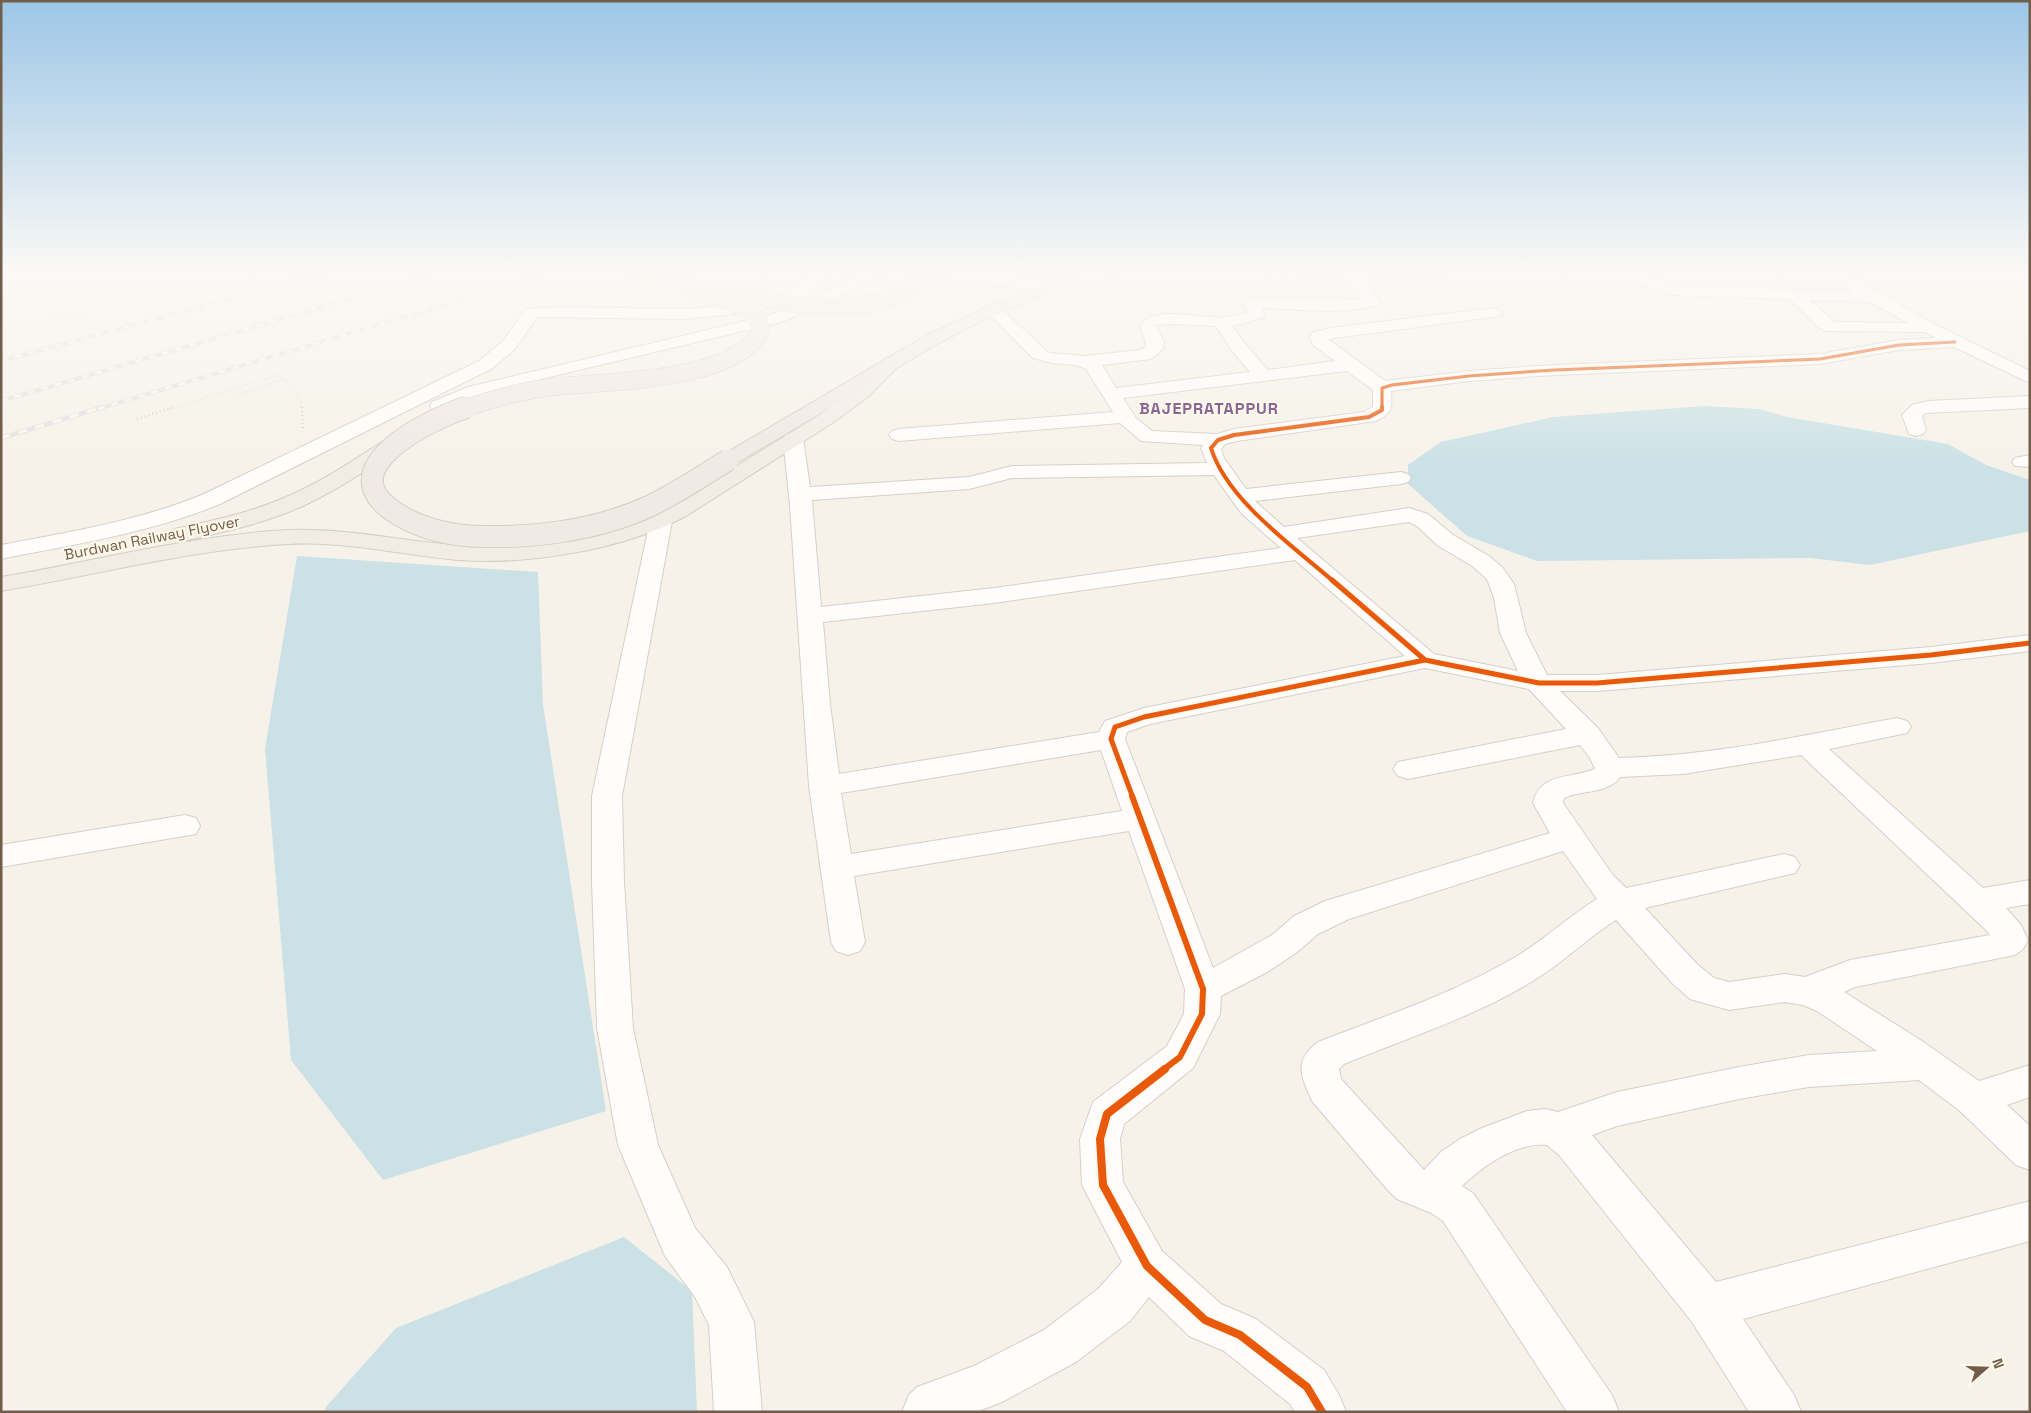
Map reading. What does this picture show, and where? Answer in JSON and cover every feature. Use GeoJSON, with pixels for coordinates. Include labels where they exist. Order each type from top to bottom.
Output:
{"type":"FeatureCollection","features":[{"type":"Feature","properties":{"kind":"highway","name":"Burdwan Railway Flyover"},"geometry":{"type":"LineString","coordinates":[[758,337],[752,344],[738,354],[679,374],[563,386],[507,395],[450,413],[402,437],[384,454],[374,473],[373,487],[382,502],[395,514],[418,526],[447,533],[540,535],[622,517],[650,506],[937,337]]}},
{"type":"Feature","properties":{"kind":"main road"},"geometry":{"type":"LineString","coordinates":[[1,584],[257,540],[290,537],[342,538],[450,553],[486,554],[523,552],[622,533],[660,520],[794,439],[859,395],[892,362]]}},
{"type":"Feature","properties":{"kind":"main road","name":"Burdwan Railway Flyover"},"geometry":{"type":"LineString","coordinates":[[1,566],[167,538],[254,517],[297,501],[339,478],[402,437]]}},
{"type":"Feature","properties":{"kind":"street"},"geometry":{"type":"LineString","coordinates":[[1,552],[151,522],[178,513],[242,484],[485,365],[509,345],[515,337]]}},
{"type":"Feature","properties":{"kind":"street"},"geometry":{"type":"LineString","coordinates":[[242,484],[299,466],[475,392],[701,337]]}},
{"type":"Feature","properties":{"kind":"street"},"geometry":{"type":"LineString","coordinates":[[1022,337],[1039,354],[1046,358],[1083,362],[1145,355],[1154,349],[1155,343],[1153,337]]}},
{"type":"Feature","properties":{"kind":"street"},"geometry":{"type":"LineString","coordinates":[[1231,337],[1264,376]]}},
{"type":"Feature","properties":{"kind":"street"},"geometry":{"type":"LineString","coordinates":[[1318,337],[1319,341],[1382,388]]}},
{"type":"Feature","properties":{"kind":"street"},"geometry":{"type":"LineString","coordinates":[[1946,337],[2030,378]]}},
{"type":"Feature","properties":{"kind":"street"},"geometry":{"type":"LineString","coordinates":[[1382,388],[1392,385],[1469,376],[1554,370],[1820,359],[1899,345],[1956,342]]}},
{"type":"Feature","properties":{"kind":"street"},"geometry":{"type":"LineString","coordinates":[[1083,362],[1092,366],[1139,433],[1148,437],[1218,440],[1234,435],[1369,417],[1382,410],[1382,388]]}},
{"type":"Feature","properties":{"kind":"street"},"geometry":{"type":"LineString","coordinates":[[1111,394],[1350,365]]}},
{"type":"Feature","properties":{"kind":"street"},"geometry":{"type":"LineString","coordinates":[[1916,430],[1912,415],[1918,409],[1928,406],[2030,402]]}},
{"type":"Feature","properties":{"kind":"street"},"geometry":{"type":"LineString","coordinates":[[899,435],[1127,417]]}},
{"type":"Feature","properties":{"kind":"street"},"geometry":{"type":"LineString","coordinates":[[794,439],[802,494],[824,786],[848,942]]}},
{"type":"Feature","properties":{"kind":"street"},"geometry":{"type":"LineString","coordinates":[[1218,440],[1212,448],[1214,458],[1249,508],[1425,660]]}},
{"type":"Feature","properties":{"kind":"street"},"geometry":{"type":"LineString","coordinates":[[802,494],[969,483],[1012,472],[1220,469]]}},
{"type":"Feature","properties":{"kind":"street"},"geometry":{"type":"LineString","coordinates":[[1240,496],[1401,478]]}},
{"type":"Feature","properties":{"kind":"street"},"geometry":{"type":"LineString","coordinates":[[810,616],[912,607],[1028,592],[1289,543],[1409,515],[1422,518],[1445,540],[1487,567],[1498,577],[1505,592],[1513,632],[1538,683],[1588,734],[1601,750],[1610,768]]}},
{"type":"Feature","properties":{"kind":"street"},"geometry":{"type":"LineString","coordinates":[[660,520],[607,796],[608,882],[615,1028],[638,1145],[680,1242],[711,1282],[731,1322],[738,1412]]}},
{"type":"Feature","properties":{"kind":"street"},"geometry":{"type":"LineString","coordinates":[[1322,1412],[1306,1387],[1240,1335],[1205,1320],[1147,1266],[1103,1185],[1100,1139],[1107,1114],[1180,1057],[1202,1014],[1203,989],[1112,738],[1116,728],[1144,717],[1425,660],[1538,683],[1597,683],[1931,655],[2030,643]]}},
{"type":"Feature","properties":{"kind":"street"},"geometry":{"type":"LineString","coordinates":[[1610,768],[1642,769],[1677,766],[1897,727]]}},
{"type":"Feature","properties":{"kind":"street"},"geometry":{"type":"LineString","coordinates":[[1408,769],[1588,734]]}},
{"type":"Feature","properties":{"kind":"street"},"geometry":{"type":"LineString","coordinates":[[824,786],[1112,738]]}},
{"type":"Feature","properties":{"kind":"street"},"geometry":{"type":"LineString","coordinates":[[1806,744],[1999,922],[2009,934],[2010,940],[2003,946],[1850,974],[1807,992]]}},
{"type":"Feature","properties":{"kind":"street"},"geometry":{"type":"LineString","coordinates":[[1610,768],[1606,776],[1593,781],[1562,787],[1550,793],[1548,803],[1601,882],[1685,974],[1703,989],[1729,996],[1785,988],[1807,992],[1830,1001],[1926,1064],[1974,1099],[2030,1152]]}},
{"type":"Feature","properties":{"kind":"street"},"geometry":{"type":"LineString","coordinates":[[836,868],[1141,818]]}},
{"type":"Feature","properties":{"kind":"street"},"geometry":{"type":"LineString","coordinates":[[1,856],[185,826]]}},
{"type":"Feature","properties":{"kind":"street"},"geometry":{"type":"LineString","coordinates":[[1203,989],[1257,961],[1284,944],[1306,925],[1337,910],[1570,838]]}},
{"type":"Feature","properties":{"kind":"street"},"geometry":{"type":"LineString","coordinates":[[1595,1412],[1458,1207],[1444,1198],[1412,1186],[1400,1175],[1326,1089],[1319,1072],[1321,1061],[1331,1053],[1473,996],[1530,965],[1586,922],[1620,902],[1784,865]]}},
{"type":"Feature","properties":{"kind":"street"},"geometry":{"type":"LineString","coordinates":[[1977,901],[2030,892]]}},
{"type":"Feature","properties":{"kind":"street"},"geometry":{"type":"LineString","coordinates":[[1558,1130],[1617,1109],[1738,1083],[1809,1071],[1926,1064]]}},
{"type":"Feature","properties":{"kind":"street"},"geometry":{"type":"LineString","coordinates":[[1974,1099],[2030,1081]]}},
{"type":"Feature","properties":{"kind":"street"},"geometry":{"type":"LineString","coordinates":[[1430,1194],[1454,1166],[1482,1145],[1528,1127],[1545,1127],[1558,1130],[1573,1142],[1708,1306],[1777,1412]]}},
{"type":"Feature","properties":{"kind":"street"},"geometry":{"type":"LineString","coordinates":[[1708,1306],[2030,1221]]}},
{"type":"Feature","properties":{"kind":"street"},"geometry":{"type":"LineString","coordinates":[[926,1412],[934,1404],[985,1385],[1060,1346],[1114,1305],[1147,1266]]}},
{"type":"Feature","properties":{"kind":"path"},"geometry":{"type":"LineString","coordinates":[[137,419],[277,375],[291,382],[299,392],[302,407],[303,453]]}},
{"type":"Feature","properties":{"kind":"path"},"geometry":{"type":"LineString","coordinates":[[236,394],[285,379]]}},
{"type":"Feature","properties":{"kind":"shaded area"},"geometry":{"type":"Polygon","coordinates":[[[1705,406],[1759,409],[1787,417],[1948,444],[1986,465],[2030,480],[2030,531],[1870,565],[1810,558],[1537,561],[1467,536],[1408,484],[1408,465],[1441,442],[1553,417],[1705,406]]]}},
{"type":"Feature","properties":{"kind":"shaded area"},"geometry":{"type":"Polygon","coordinates":[[[297,556],[538,572],[543,705],[606,1111],[383,1180],[291,1060],[265,749],[297,556]]]}},
{"type":"Feature","properties":{"kind":"shaded area"},"geometry":{"type":"Polygon","coordinates":[[[624,1237],[692,1291],[697,1412],[325,1412],[325,1408],[396,1328],[624,1237]]]}},
{"type":"Feature","properties":{"kind":"railway"},"geometry":{"type":"LineString","coordinates":[[1,361],[90,337]]}},
{"type":"Feature","properties":{"kind":"railway"},"geometry":{"type":"LineString","coordinates":[[1,401],[220,337]]}},
{"type":"Feature","properties":{"kind":"railway"},"geometry":{"type":"LineString","coordinates":[[98,409],[337,337]]}},
{"type":"Feature","properties":{"kind":"railway"},"geometry":{"type":"LineString","coordinates":[[1,438],[103,407]]}},
{"type":"Feature","properties":{"kind":"cycle path"},"geometry":{"type":"LineString","coordinates":[[1955,342],[1899,345],[1820,359],[1554,370],[1469,376],[1392,385],[1382,388],[1382,410],[1369,417],[1234,435],[1218,440],[1211,448],[1214,458],[1225,476],[1249,508],[1425,660],[1539,683],[1597,683],[1931,655],[2030,643]]}},
{"type":"Feature","properties":{"kind":"cycle path"},"geometry":{"type":"LineString","coordinates":[[1322,1412],[1307,1387],[1240,1335],[1205,1320],[1147,1266],[1103,1185],[1100,1139],[1107,1114],[1180,1057],[1202,1014],[1203,989],[1111,739],[1115,727],[1144,717],[1425,660]]}},
{"type":"Feature","properties":{"kind":"district","name":"BAJEPRATAPPUR"},"geometry":{"type":"Point","coordinates":[1209,408]}}]}
